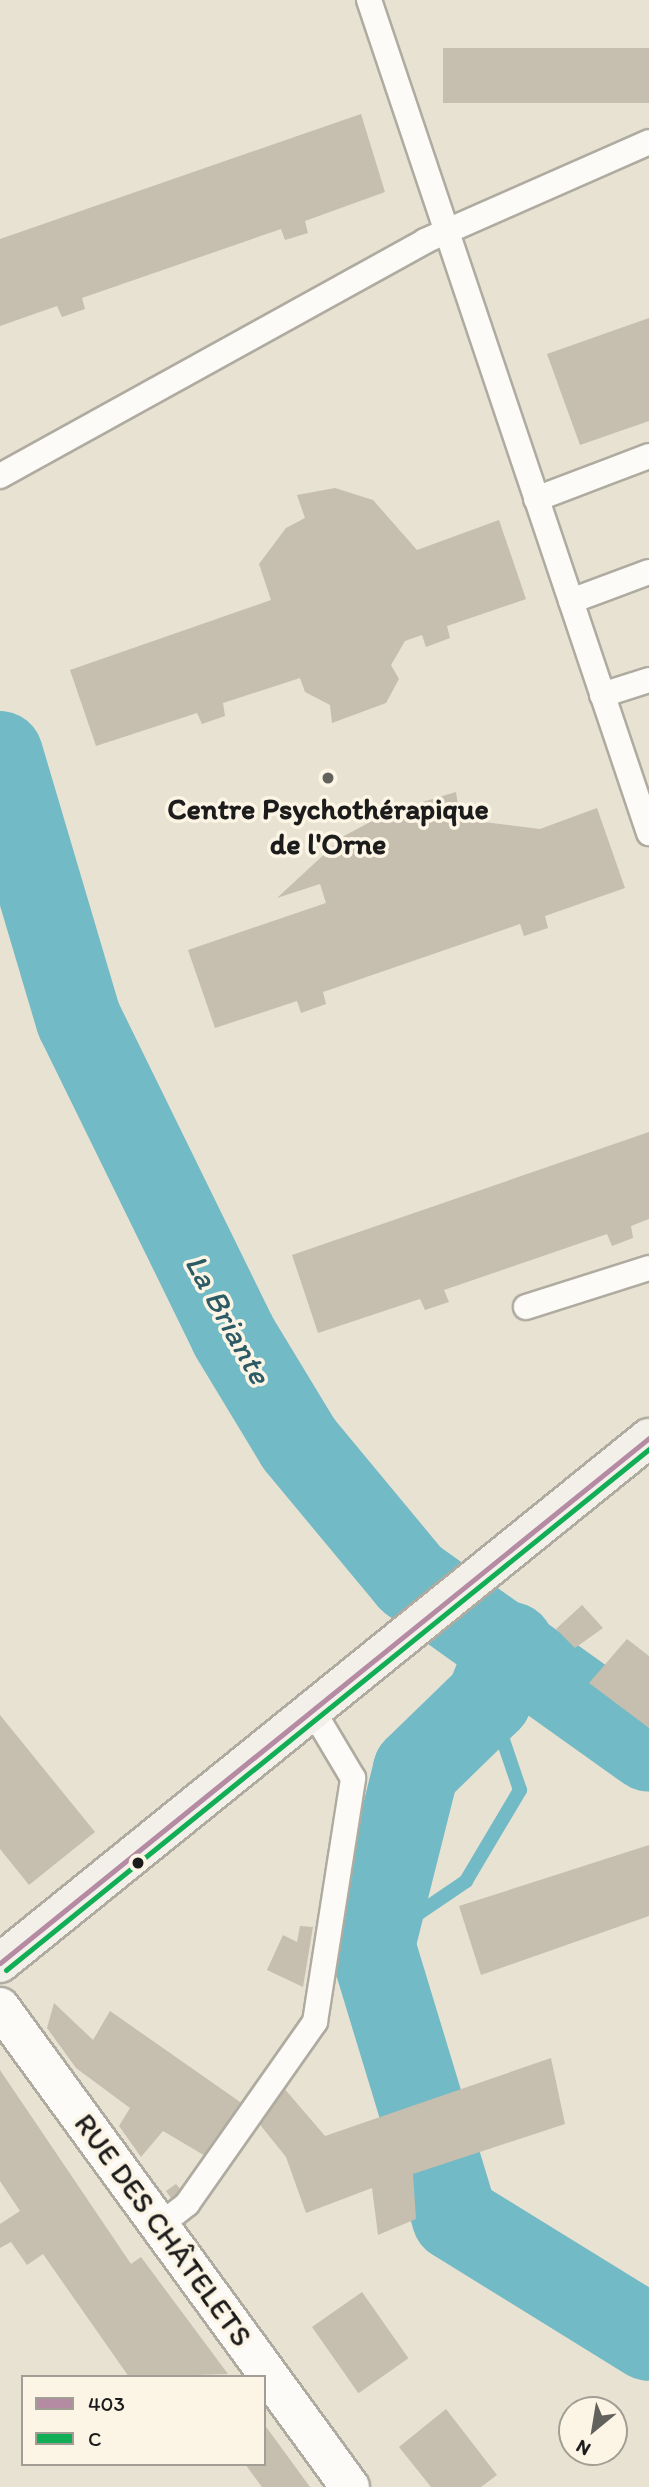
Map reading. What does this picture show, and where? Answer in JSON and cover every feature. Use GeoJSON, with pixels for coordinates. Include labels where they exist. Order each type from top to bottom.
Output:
{"type":"FeatureCollection","features":[{"type":"Feature","properties":{"kind":"main road"},"geometry":{"type":"LineString","coordinates":[[0,1963],[649,1438]]}},
{"type":"Feature","properties":{"kind":"street","name":"RUE DES CHÂTELETS"},"geometry":{"type":"LineString","coordinates":[[0,2007],[350,2487]]}},
{"type":"Feature","properties":{"kind":"lane"},"geometry":{"type":"LineString","coordinates":[[369,0],[649,833]]}},
{"type":"Feature","properties":{"kind":"lane"},"geometry":{"type":"LineString","coordinates":[[0,476],[446,231],[649,142]]}},
{"type":"Feature","properties":{"kind":"lane"},"geometry":{"type":"LineString","coordinates":[[536,499],[649,456]]}},
{"type":"Feature","properties":{"kind":"lane"},"geometry":{"type":"LineString","coordinates":[[571,601],[649,572]]}},
{"type":"Feature","properties":{"kind":"lane"},"geometry":{"type":"LineString","coordinates":[[603,695],[649,680]]}},
{"type":"Feature","properties":{"kind":"lane"},"geometry":{"type":"LineString","coordinates":[[526,1307],[649,1268]]}},
{"type":"Feature","properties":{"kind":"lane"},"geometry":{"type":"LineString","coordinates":[[159,2226],[187,2204],[314,2022],[354,1778],[313,1711]]}},
{"type":"Feature","properties":{"kind":"building"},"geometry":{"type":"Polygon","coordinates":[[[443,48],[649,48],[649,103],[443,103],[443,48]]]}},
{"type":"Feature","properties":{"kind":"building"},"geometry":{"type":"Polygon","coordinates":[[[361,114],[385,192],[305,221],[308,233],[285,240],[281,229],[82,298],[85,309],[62,317],[57,306],[0,326],[0,239],[361,114]]]}},
{"type":"Feature","properties":{"kind":"building"},"geometry":{"type":"Polygon","coordinates":[[[649,318],[649,421],[580,445],[547,354],[649,318]]]}},
{"type":"Feature","properties":{"kind":"building"},"geometry":{"type":"Polygon","coordinates":[[[335,488],[373,500],[417,550],[499,520],[526,599],[447,626],[450,638],[426,647],[422,635],[405,641],[391,665],[399,679],[386,703],[332,723],[330,705],[305,692],[300,678],[223,703],[225,716],[202,724],[197,713],[96,746],[70,670],[271,600],[259,564],[286,528],[305,518],[297,495],[335,488]]]}},
{"type":"Feature","properties":{"kind":"building"},"geometry":{"type":"Polygon","coordinates":[[[456,792],[460,819],[540,829],[597,808],[625,888],[545,916],[548,928],[524,936],[520,924],[323,992],[326,1004],[301,1013],[297,1001],[215,1028],[188,950],[326,903],[320,884],[277,898],[344,836],[389,812],[456,792]]]}},
{"type":"Feature","properties":{"kind":"building"},"geometry":{"type":"Polygon","coordinates":[[[649,1132],[649,1219],[631,1226],[633,1238],[612,1246],[607,1234],[444,1290],[449,1302],[425,1310],[420,1299],[318,1333],[292,1255],[649,1132]]]}},
{"type":"Feature","properties":{"kind":"building"},"geometry":{"type":"Polygon","coordinates":[[[582,1605],[603,1628],[575,1648],[556,1629],[582,1605]]]}},
{"type":"Feature","properties":{"kind":"building"},"geometry":{"type":"Polygon","coordinates":[[[627,1639],[649,1656],[649,1728],[589,1683],[627,1639]]]}},
{"type":"Feature","properties":{"kind":"building"},"geometry":{"type":"Polygon","coordinates":[[[0,1715],[95,1832],[29,1885],[0,1849],[0,1715]]]}},
{"type":"Feature","properties":{"kind":"building"},"geometry":{"type":"Polygon","coordinates":[[[649,1845],[649,1916],[481,1975],[459,1906],[649,1845]]]}},
{"type":"Feature","properties":{"kind":"building"},"geometry":{"type":"Polygon","coordinates":[[[300,1926],[313,1927],[303,1987],[267,1970],[283,1935],[297,1942],[300,1926]]]}},
{"type":"Feature","properties":{"kind":"building"},"geometry":{"type":"Polygon","coordinates":[[[54,2003],[93,2040],[110,2011],[243,2104],[207,2157],[163,2131],[141,2157],[119,2126],[130,2108],[76,2068],[47,2028],[54,2003]]]}},
{"type":"Feature","properties":{"kind":"building"},"geometry":{"type":"Polygon","coordinates":[[[551,2058],[565,2124],[413,2174],[416,2219],[378,2235],[372,2188],[306,2213],[286,2157],[257,2121],[283,2087],[325,2136],[551,2058]]]}},
{"type":"Feature","properties":{"kind":"building"},"geometry":{"type":"Polygon","coordinates":[[[0,2070],[131,2264],[141,2257],[228,2374],[128,2375],[43,2254],[27,2265],[11,2242],[0,2248],[0,2224],[20,2211],[0,2181],[0,2070]]]}},
{"type":"Feature","properties":{"kind":"building"},"geometry":{"type":"Polygon","coordinates":[[[176,2184],[183,2192],[175,2204],[166,2191],[176,2184]]]}},
{"type":"Feature","properties":{"kind":"building"},"geometry":{"type":"Polygon","coordinates":[[[362,2292],[408,2358],[358,2393],[312,2327],[362,2292]]]}},
{"type":"Feature","properties":{"kind":"building"},"geometry":{"type":"Polygon","coordinates":[[[446,2409],[497,2475],[481,2487],[431,2487],[399,2447],[446,2409]]]}},
{"type":"Feature","properties":{"kind":"building"},"geometry":{"type":"Polygon","coordinates":[[[266,2427],[310,2487],[262,2487],[246,2466],[266,2466],[266,2427]]]}},
{"type":"Feature","properties":{"kind":"waterway","name":"La Briante"},"geometry":{"type":"LineString","coordinates":[[0,754],[79,1020],[233,1335],[299,1444],[411,1579],[649,1749]]}},
{"type":"Feature","properties":{"kind":"waterway"},"geometry":{"type":"LineString","coordinates":[[511,1645],[489,1699],[416,1770],[372,1945],[455,2218],[649,2338]]}},
{"type":"Feature","properties":{"kind":"waterway"},"geometry":{"type":"LineString","coordinates":[[372,1945],[466,1881],[520,1790],[489,1699]]}},
{"type":"Feature","properties":{"kind":"transit line","name":"403"},"geometry":{"type":"LineString","coordinates":[[0,1963],[649,1438]]}},
{"type":"Feature","properties":{"kind":"transit line","name":"C"},"geometry":{"type":"LineString","coordinates":[[6,1970],[649,1449]]}},
{"type":"Feature","properties":{"kind":"place","name":"Centre Psychothérapique de l'Orne"},"geometry":{"type":"Point","coordinates":[328,778]}}]}
